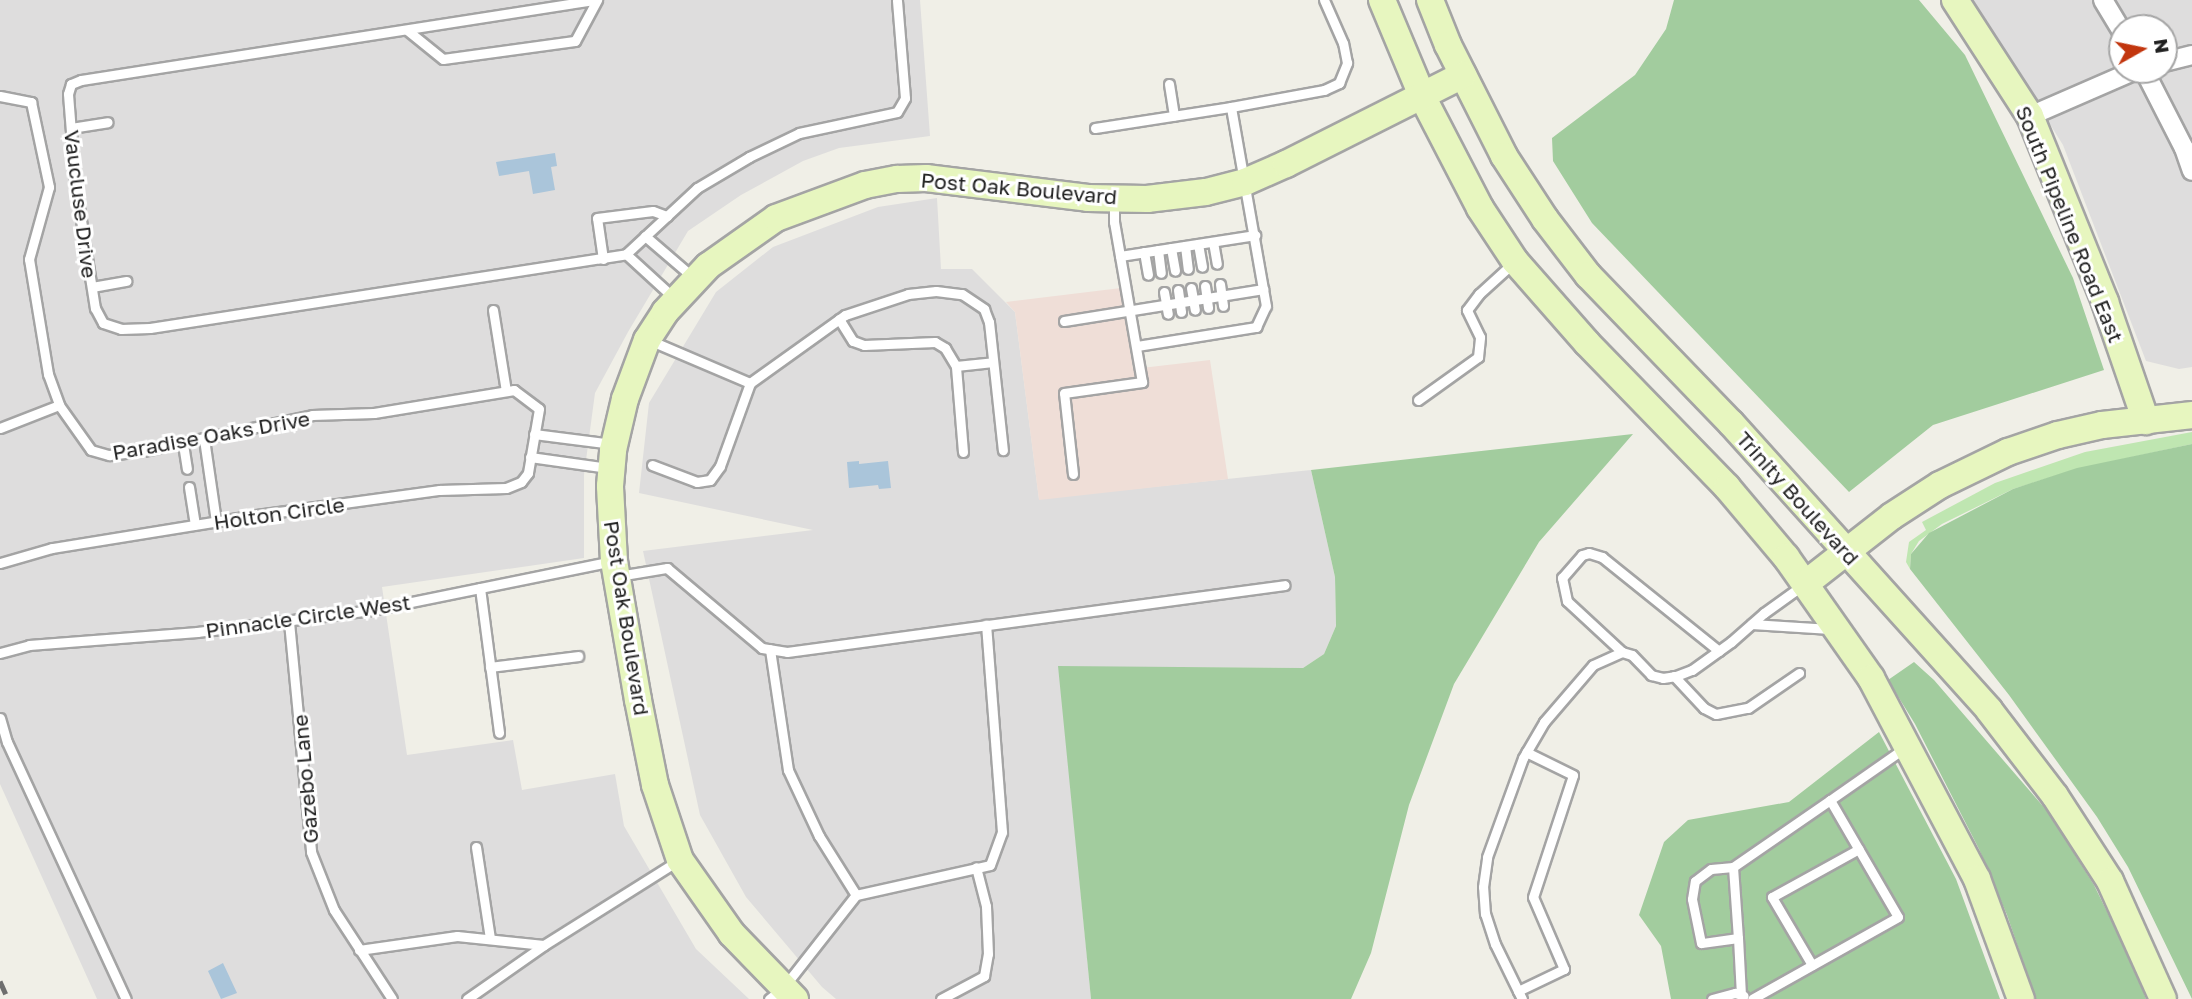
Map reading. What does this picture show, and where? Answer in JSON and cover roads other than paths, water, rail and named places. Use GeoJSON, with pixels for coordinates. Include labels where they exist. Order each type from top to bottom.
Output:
{"type":"FeatureCollection","features":[{"type":"Feature","properties":{"kind":"street"},"geometry":{"type":"LineString","coordinates":[[1382,0],[1423,98],[1480,208],[1515,261],[1587,343],[1727,487],[1805,584],[1871,678],[1909,745],[1977,879],[2021,999]]}},
{"type":"Feature","properties":{"kind":"street","name":"Trinity Boulevard"},"geometry":{"type":"LineString","coordinates":[[1430,0],[1504,156],[1545,219],[1588,275],[1731,423],[1989,710],[2055,796],[2110,881],[2163,999]]}},
{"type":"Feature","properties":{"kind":"street","name":"South Pipeline Road East"},"geometry":{"type":"LineString","coordinates":[[1955,0],[2030,116],[2105,302],[2146,421]]}},
{"type":"Feature","properties":{"kind":"street","name":"Post Oak Boulevard"},"geometry":{"type":"LineString","coordinates":[[783,995],[732,934],[680,859],[655,785],[615,569],[612,456],[625,400],[648,340],[677,300],[729,250],[776,218],[828,196],[897,178],[926,178],[1088,198],[1147,199],[1206,192],[1245,182],[1423,98],[1464,75]]}},
{"type":"Feature","properties":{"kind":"street"},"geometry":{"type":"LineString","coordinates":[[2030,116],[2108,82]]}},
{"type":"Feature","properties":{"kind":"street"},"geometry":{"type":"LineString","coordinates":[[2151,84],[2184,148],[2192,172]]}},
{"type":"Feature","properties":{"kind":"street"},"geometry":{"type":"LineString","coordinates":[[1805,584],[1846,550],[1940,485],[2008,452],[2057,435],[2192,415]]}},
{"type":"Feature","properties":{"kind":"lane","name":"Vaucluse Drive"},"geometry":{"type":"LineString","coordinates":[[595,0],[81,79],[71,84],[68,94],[75,182],[95,308],[103,323],[121,329],[150,328],[626,254]]}},
{"type":"Feature","properties":{"kind":"lane"},"geometry":{"type":"LineString","coordinates":[[407,30],[443,59],[575,41],[595,0]]}},
{"type":"Feature","properties":{"kind":"lane"},"geometry":{"type":"LineString","coordinates":[[677,300],[626,254],[697,188],[748,157],[799,133],[897,112],[905,99],[897,0]]}},
{"type":"Feature","properties":{"kind":"lane"},"geometry":{"type":"LineString","coordinates":[[1095,128],[1324,90],[1339,83],[1347,63],[1343,43],[1324,0]]}},
{"type":"Feature","properties":{"kind":"lane"},"geometry":{"type":"LineString","coordinates":[[1168,84],[1174,116]]}},
{"type":"Feature","properties":{"kind":"lane","name":"Paradise Oaks Drive"},"geometry":{"type":"LineString","coordinates":[[0,96],[31,102],[49,187],[29,259],[48,374],[59,405],[91,450],[99,454],[184,444],[312,415],[374,413],[506,391]]}},
{"type":"Feature","properties":{"kind":"lane"},"geometry":{"type":"LineString","coordinates":[[1137,346],[1171,337],[1256,327],[1266,306],[1231,107]]}},
{"type":"Feature","properties":{"kind":"lane"},"geometry":{"type":"LineString","coordinates":[[71,128],[108,122]]}},
{"type":"Feature","properties":{"kind":"lane"},"geometry":{"type":"LineString","coordinates":[[1073,474],[1062,396],[1080,390],[1142,382],[1114,222],[1114,198]]}},
{"type":"Feature","properties":{"kind":"lane"},"geometry":{"type":"LineString","coordinates":[[603,259],[597,218],[653,211],[667,216]]}},
{"type":"Feature","properties":{"kind":"lane"},"geometry":{"type":"LineString","coordinates":[[1120,256],[1255,235]]}},
{"type":"Feature","properties":{"kind":"lane"},"geometry":{"type":"LineString","coordinates":[[645,236],[696,279]]}},
{"type":"Feature","properties":{"kind":"lane"},"geometry":{"type":"LineString","coordinates":[[1213,242],[1217,264]]}},
{"type":"Feature","properties":{"kind":"lane"},"geometry":{"type":"LineString","coordinates":[[1198,244],[1202,267]]}},
{"type":"Feature","properties":{"kind":"lane"},"geometry":{"type":"LineString","coordinates":[[1185,246],[1188,269]]}},
{"type":"Feature","properties":{"kind":"lane"},"geometry":{"type":"LineString","coordinates":[[1171,248],[1175,271]]}},
{"type":"Feature","properties":{"kind":"lane"},"geometry":{"type":"LineString","coordinates":[[1158,250],[1161,273]]}},
{"type":"Feature","properties":{"kind":"lane"},"geometry":{"type":"LineString","coordinates":[[1144,252],[1148,275]]}},
{"type":"Feature","properties":{"kind":"lane"},"geometry":{"type":"LineString","coordinates":[[1418,400],[1478,357],[1480,337],[1467,310],[1479,294],[1515,261]]}},
{"type":"Feature","properties":{"kind":"lane"},"geometry":{"type":"LineString","coordinates":[[92,287],[126,281]]}},
{"type":"Feature","properties":{"kind":"lane"},"geometry":{"type":"LineString","coordinates":[[1220,284],[1222,301]]}},
{"type":"Feature","properties":{"kind":"lane"},"geometry":{"type":"LineString","coordinates":[[1205,286],[1207,303]]}},
{"type":"Feature","properties":{"kind":"lane"},"geometry":{"type":"LineString","coordinates":[[1191,288],[1194,305]]}},
{"type":"Feature","properties":{"kind":"lane"},"geometry":{"type":"LineString","coordinates":[[1064,321],[1128,310],[1153,307],[1167,309],[1222,301],[1263,289]]}},
{"type":"Feature","properties":{"kind":"lane"},"geometry":{"type":"LineString","coordinates":[[1178,290],[1180,307]]}},
{"type":"Feature","properties":{"kind":"lane"},"geometry":{"type":"LineString","coordinates":[[652,466],[697,482],[710,480],[720,467],[750,383],[839,319],[908,294],[936,291],[962,293],[984,309],[989,322],[1003,450]]}},
{"type":"Feature","properties":{"kind":"lane"},"geometry":{"type":"LineString","coordinates":[[1164,292],[1167,309]]}},
{"type":"Feature","properties":{"kind":"lane"},"geometry":{"type":"LineString","coordinates":[[1151,294],[1153,307]]}},
{"type":"Feature","properties":{"kind":"lane"},"geometry":{"type":"LineString","coordinates":[[493,310],[506,391],[514,390],[539,409],[531,451],[612,456]]}},
{"type":"Feature","properties":{"kind":"lane"},"geometry":{"type":"LineString","coordinates":[[839,319],[853,341],[864,345],[935,342],[945,348],[956,366],[963,452]]}},
{"type":"Feature","properties":{"kind":"lane"},"geometry":{"type":"LineString","coordinates":[[648,340],[750,383]]}},
{"type":"Feature","properties":{"kind":"lane"},"geometry":{"type":"LineString","coordinates":[[956,366],[993,362]]}},
{"type":"Feature","properties":{"kind":"lane"},"geometry":{"type":"LineString","coordinates":[[0,428],[59,405]]}},
{"type":"Feature","properties":{"kind":"lane"},"geometry":{"type":"LineString","coordinates":[[534,434],[612,456]]}},
{"type":"Feature","properties":{"kind":"lane"},"geometry":{"type":"LineString","coordinates":[[204,439],[216,521]]}},
{"type":"Feature","properties":{"kind":"lane"},"geometry":{"type":"LineString","coordinates":[[184,444],[187,469]]}},
{"type":"Feature","properties":{"kind":"lane","name":"Holton Circle"},"geometry":{"type":"LineString","coordinates":[[0,563],[52,548],[216,521],[439,490],[506,488],[521,482],[528,473],[531,451]]}},
{"type":"Feature","properties":{"kind":"lane"},"geometry":{"type":"LineString","coordinates":[[189,487],[195,525]]}},
{"type":"Feature","properties":{"kind":"lane"},"geometry":{"type":"LineString","coordinates":[[1719,651],[1602,557],[1589,553],[1582,555],[1562,578],[1567,601],[1622,652],[1632,655],[1651,675],[1674,676],[1692,670],[1719,651],[1805,584]]}},
{"type":"Feature","properties":{"kind":"lane","name":"Pinnacle Circle West"},"geometry":{"type":"LineString","coordinates":[[0,653],[29,645],[289,622],[372,610],[480,588],[615,569],[667,568],[762,648],[770,649]]}},
{"type":"Feature","properties":{"kind":"lane"},"geometry":{"type":"LineString","coordinates":[[856,895],[819,836],[788,770],[770,649],[787,652],[1285,585]]}},
{"type":"Feature","properties":{"kind":"lane"},"geometry":{"type":"LineString","coordinates":[[480,588],[499,733]]}},
{"type":"Feature","properties":{"kind":"lane","name":"Gazebo Lane"},"geometry":{"type":"LineString","coordinates":[[289,622],[311,852],[334,910],[391,999]]}},
{"type":"Feature","properties":{"kind":"lane"},"geometry":{"type":"LineString","coordinates":[[1752,624],[1837,629]]}},
{"type":"Feature","properties":{"kind":"lane"},"geometry":{"type":"LineString","coordinates":[[783,995],[856,895],[990,864],[1002,832],[986,625]]}},
{"type":"Feature","properties":{"kind":"lane"},"geometry":{"type":"LineString","coordinates":[[1526,752],[1573,775],[1533,897],[1564,969],[1520,995],[1495,944],[1486,914],[1483,887],[1487,857],[1526,752],[1544,722],[1574,683],[1593,666],[1622,652]]}},
{"type":"Feature","properties":{"kind":"lane"},"geometry":{"type":"LineString","coordinates":[[490,667],[578,656]]}},
{"type":"Feature","properties":{"kind":"lane"},"geometry":{"type":"LineString","coordinates":[[1674,676],[1704,708],[1716,714],[1748,708],[1799,673]]}},
{"type":"Feature","properties":{"kind":"lane"},"geometry":{"type":"LineString","coordinates":[[0,718],[7,742],[126,999]]}},
{"type":"Feature","properties":{"kind":"lane"},"geometry":{"type":"LineString","coordinates":[[1738,937],[1701,943],[1692,899],[1695,881],[1711,869],[1733,867],[1909,745]]}},
{"type":"Feature","properties":{"kind":"lane"},"geometry":{"type":"LineString","coordinates":[[1712,999],[1735,993],[1752,999],[1898,917],[1830,800]]}},
{"type":"Feature","properties":{"kind":"lane"},"geometry":{"type":"LineString","coordinates":[[477,847],[490,938]]}},
{"type":"Feature","properties":{"kind":"lane"},"geometry":{"type":"LineString","coordinates":[[1812,965],[1772,897],[1859,849]]}},
{"type":"Feature","properties":{"kind":"lane"},"geometry":{"type":"LineString","coordinates":[[467,999],[544,944],[680,859]]}},
{"type":"Feature","properties":{"kind":"lane"},"geometry":{"type":"LineString","coordinates":[[941,999],[984,976],[988,954],[986,906],[976,867]]}},
{"type":"Feature","properties":{"kind":"lane"},"geometry":{"type":"LineString","coordinates":[[1733,867],[1741,995]]}},
{"type":"Feature","properties":{"kind":"lane"},"geometry":{"type":"LineString","coordinates":[[359,950],[430,938],[490,938],[544,944]]}},
{"type":"Feature","properties":{"kind":"water"},"geometry":{"type":"Polygon","coordinates":[[[555,153],[557,166],[551,167],[555,190],[533,194],[529,171],[499,176],[496,162],[555,153]]]}},
{"type":"Feature","properties":{"kind":"water"},"geometry":{"type":"Polygon","coordinates":[[[859,461],[859,464],[888,461],[891,488],[879,489],[878,485],[849,488],[847,462],[859,461]]]}},
{"type":"Feature","properties":{"kind":"water"},"geometry":{"type":"Polygon","coordinates":[[[223,963],[237,993],[221,999],[208,971],[223,963]]]}},
{"type":"Feature","properties":{"kind":"railway"},"geometry":{"type":"LineString","coordinates":[[0,981],[8,999]]}}]}
